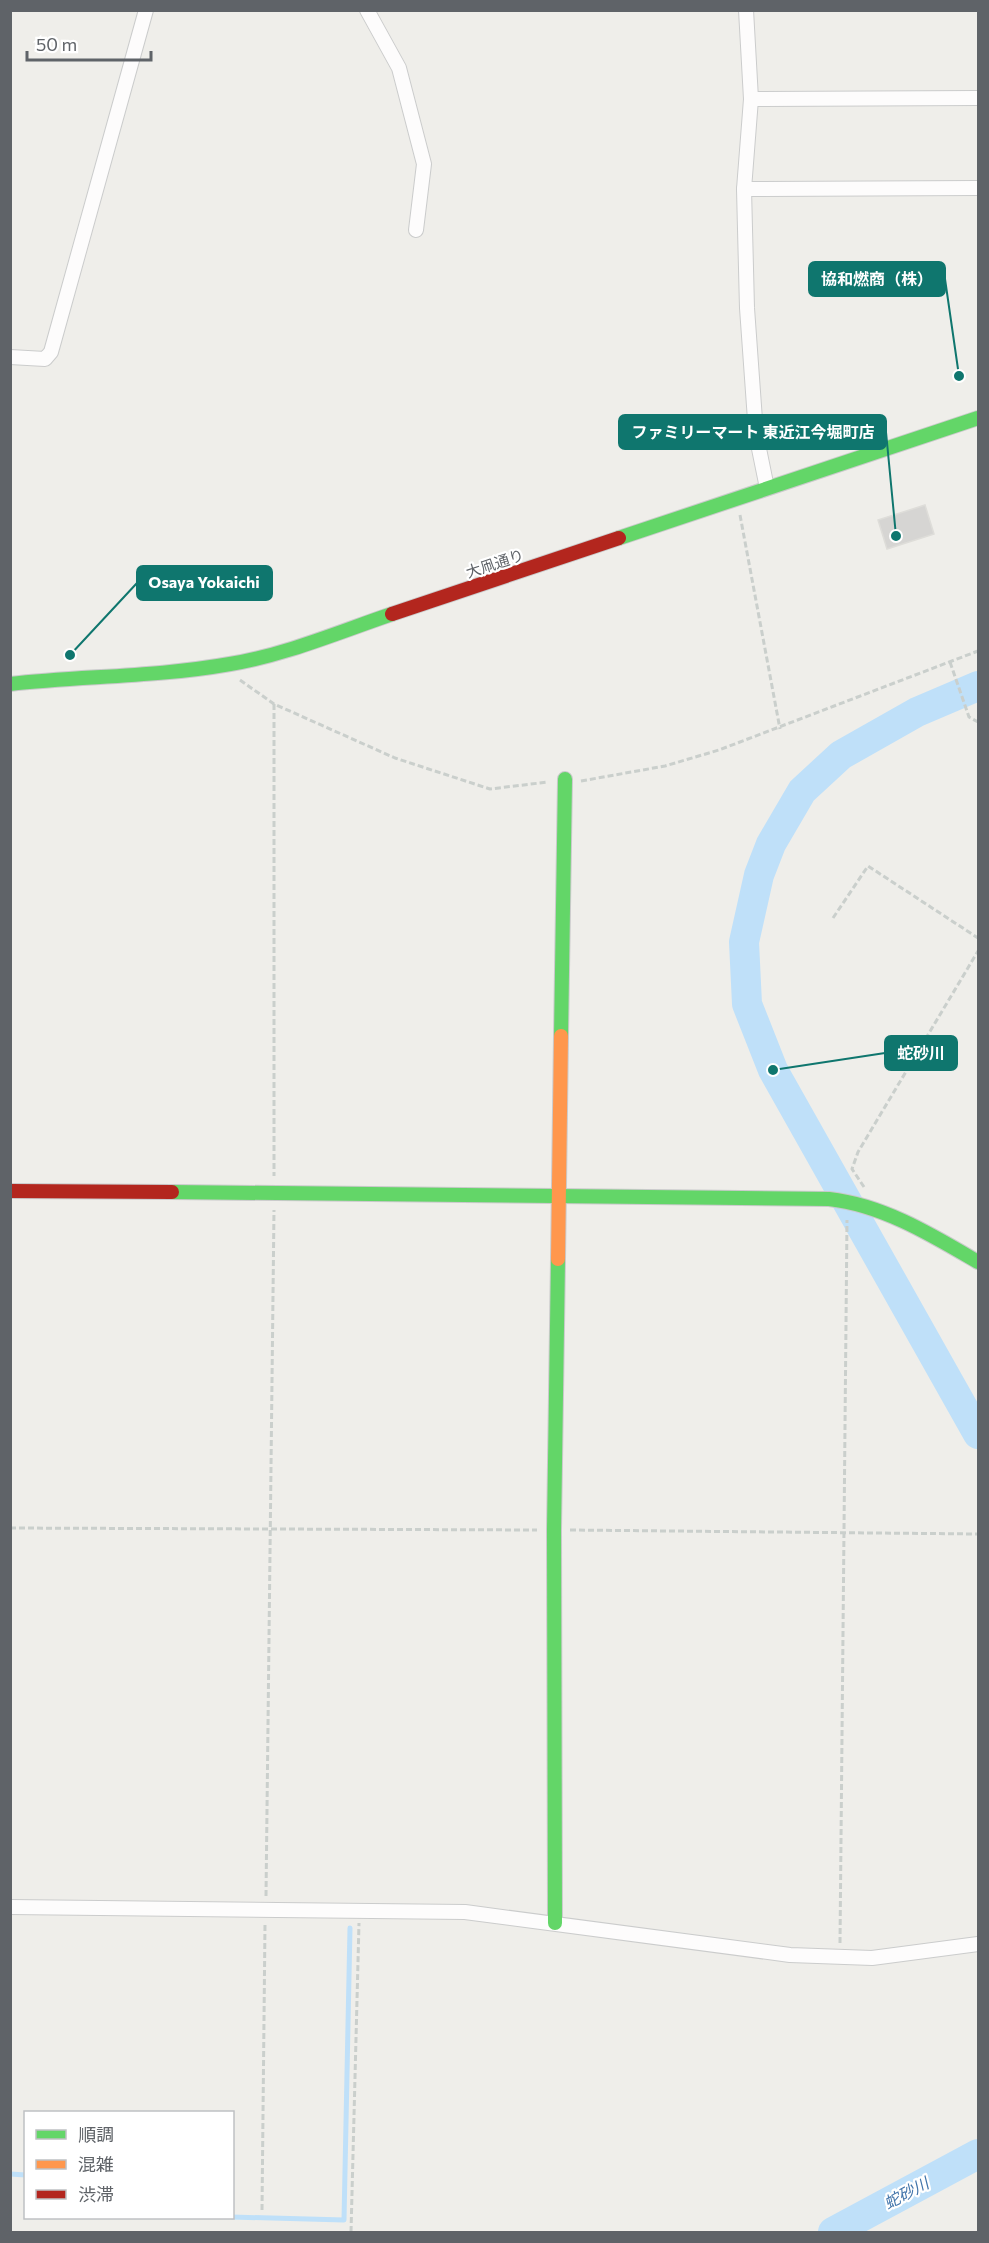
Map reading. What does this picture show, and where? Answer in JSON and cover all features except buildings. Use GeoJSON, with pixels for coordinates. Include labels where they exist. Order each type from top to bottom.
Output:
{"type":"FeatureCollection","features":[{"type":"Feature","properties":{"kind":"street"},"geometry":{"type":"LineString","coordinates":[[10,357],[45,359],[51,352],[146,10]]}},
{"type":"Feature","properties":{"kind":"street"},"geometry":{"type":"LineString","coordinates":[[367,10],[399,68],[424,164],[416,230]]}},
{"type":"Feature","properties":{"kind":"street"},"geometry":{"type":"LineString","coordinates":[[746,10],[751,99],[744,189],[747,308],[755,422],[766,488]]}},
{"type":"Feature","properties":{"kind":"street"},"geometry":{"type":"LineString","coordinates":[[751,99],[978,98]]}},
{"type":"Feature","properties":{"kind":"street"},"geometry":{"type":"LineString","coordinates":[[744,189],[978,188]]}},
{"type":"Feature","properties":{"kind":"street","name":"大凧通り"},"geometry":{"type":"LineString","coordinates":[[10,684],[60,677],[231,666],[394,615],[978,418]]}},
{"type":"Feature","properties":{"kind":"street"},"geometry":{"type":"LineString","coordinates":[[555,1923],[554,1530],[565,779]]}},
{"type":"Feature","properties":{"kind":"street"},"geometry":{"type":"LineString","coordinates":[[10,1191],[794,1197],[848,1202],[878,1212],[937,1237],[978,1262]]}},
{"type":"Feature","properties":{"kind":"street"},"geometry":{"type":"LineString","coordinates":[[10,1907],[465,1912],[790,1955],[839,1957],[872,1958],[978,1944]]}},
{"type":"Feature","properties":{"kind":"path"},"geometry":{"type":"LineString","coordinates":[[737,499],[780,729]]}},
{"type":"Feature","properties":{"kind":"path"},"geometry":{"type":"LineString","coordinates":[[231,666],[249,687],[274,704],[395,758],[490,789],[565,779],[576,781],[665,766],[780,729],[978,651]]}},
{"type":"Feature","properties":{"kind":"path"},"geometry":{"type":"LineString","coordinates":[[950,663],[969,717],[978,722]]}},
{"type":"Feature","properties":{"kind":"path"},"geometry":{"type":"LineString","coordinates":[[262,2210],[272,1528],[274,704]]}},
{"type":"Feature","properties":{"kind":"path"},"geometry":{"type":"LineString","coordinates":[[833,918],[868,866],[978,938]]}},
{"type":"Feature","properties":{"kind":"path"},"geometry":{"type":"LineString","coordinates":[[867,1190],[852,1169],[858,1152],[978,951]]}},
{"type":"Feature","properties":{"kind":"path"},"geometry":{"type":"LineString","coordinates":[[839,1957],[848,1202]]}},
{"type":"Feature","properties":{"kind":"path"},"geometry":{"type":"LineString","coordinates":[[10,1528],[978,1534]]}},
{"type":"Feature","properties":{"kind":"path"},"geometry":{"type":"LineString","coordinates":[[351,2232],[359,1910]]}},
{"type":"Feature","properties":{"kind":"waterway","name":"蛇砂川"},"geometry":{"type":"LineString","coordinates":[[978,686],[917,712],[841,755],[802,791],[771,844],[759,875],[744,942],[747,1004],[773,1070],[978,1434]]}},
{"type":"Feature","properties":{"kind":"waterway"},"geometry":{"type":"LineString","coordinates":[[234,2217],[344,2220],[350,1928]]}},
{"type":"Feature","properties":{"kind":"waterway","name":"蛇砂川"},"geometry":{"type":"LineString","coordinates":[[833,2232],[978,2154]]}},
{"type":"Feature","properties":{"kind":"waterway"},"geometry":{"type":"LineString","coordinates":[[10,2174],[24,2175]]}},
{"type":"Feature","properties":{"kind":"traffic: fast"},"geometry":{"type":"LineString","coordinates":[[619,538],[978,418]]}},
{"type":"Feature","properties":{"kind":"traffic: fast"},"geometry":{"type":"LineString","coordinates":[[10,684],[148,674],[230,664],[291,649],[392,614]]}},
{"type":"Feature","properties":{"kind":"traffic: fast"},"geometry":{"type":"LineString","coordinates":[[561,1036],[565,779]]}},
{"type":"Feature","properties":{"kind":"traffic: fast"},"geometry":{"type":"LineString","coordinates":[[172,1192],[829,1199],[849,1202],[888,1214],[978,1262]]}},
{"type":"Feature","properties":{"kind":"traffic: fast"},"geometry":{"type":"LineString","coordinates":[[555,1923],[554,1530],[558,1259]]}},
{"type":"Feature","properties":{"kind":"traffic: slow"},"geometry":{"type":"LineString","coordinates":[[558,1259],[561,1036]]}},
{"type":"Feature","properties":{"kind":"traffic: jam"},"geometry":{"type":"LineString","coordinates":[[392,614],[619,538]]}},
{"type":"Feature","properties":{"kind":"traffic: jam"},"geometry":{"type":"LineString","coordinates":[[10,1191],[172,1192]]}},
{"type":"Feature","properties":{"kind":"place","name":"協和燃商（株）"},"geometry":{"type":"Point","coordinates":[959,376]}},
{"type":"Feature","properties":{"kind":"place","name":"ファミリーマート 東近江今堀町店"},"geometry":{"type":"Point","coordinates":[896,536]}},
{"type":"Feature","properties":{"kind":"place","name":"Osaya Yokaichi"},"geometry":{"type":"Point","coordinates":[70,655]}},
{"type":"Feature","properties":{"kind":"place","name":"蛇砂川"},"geometry":{"type":"Point","coordinates":[773,1070]}}]}
